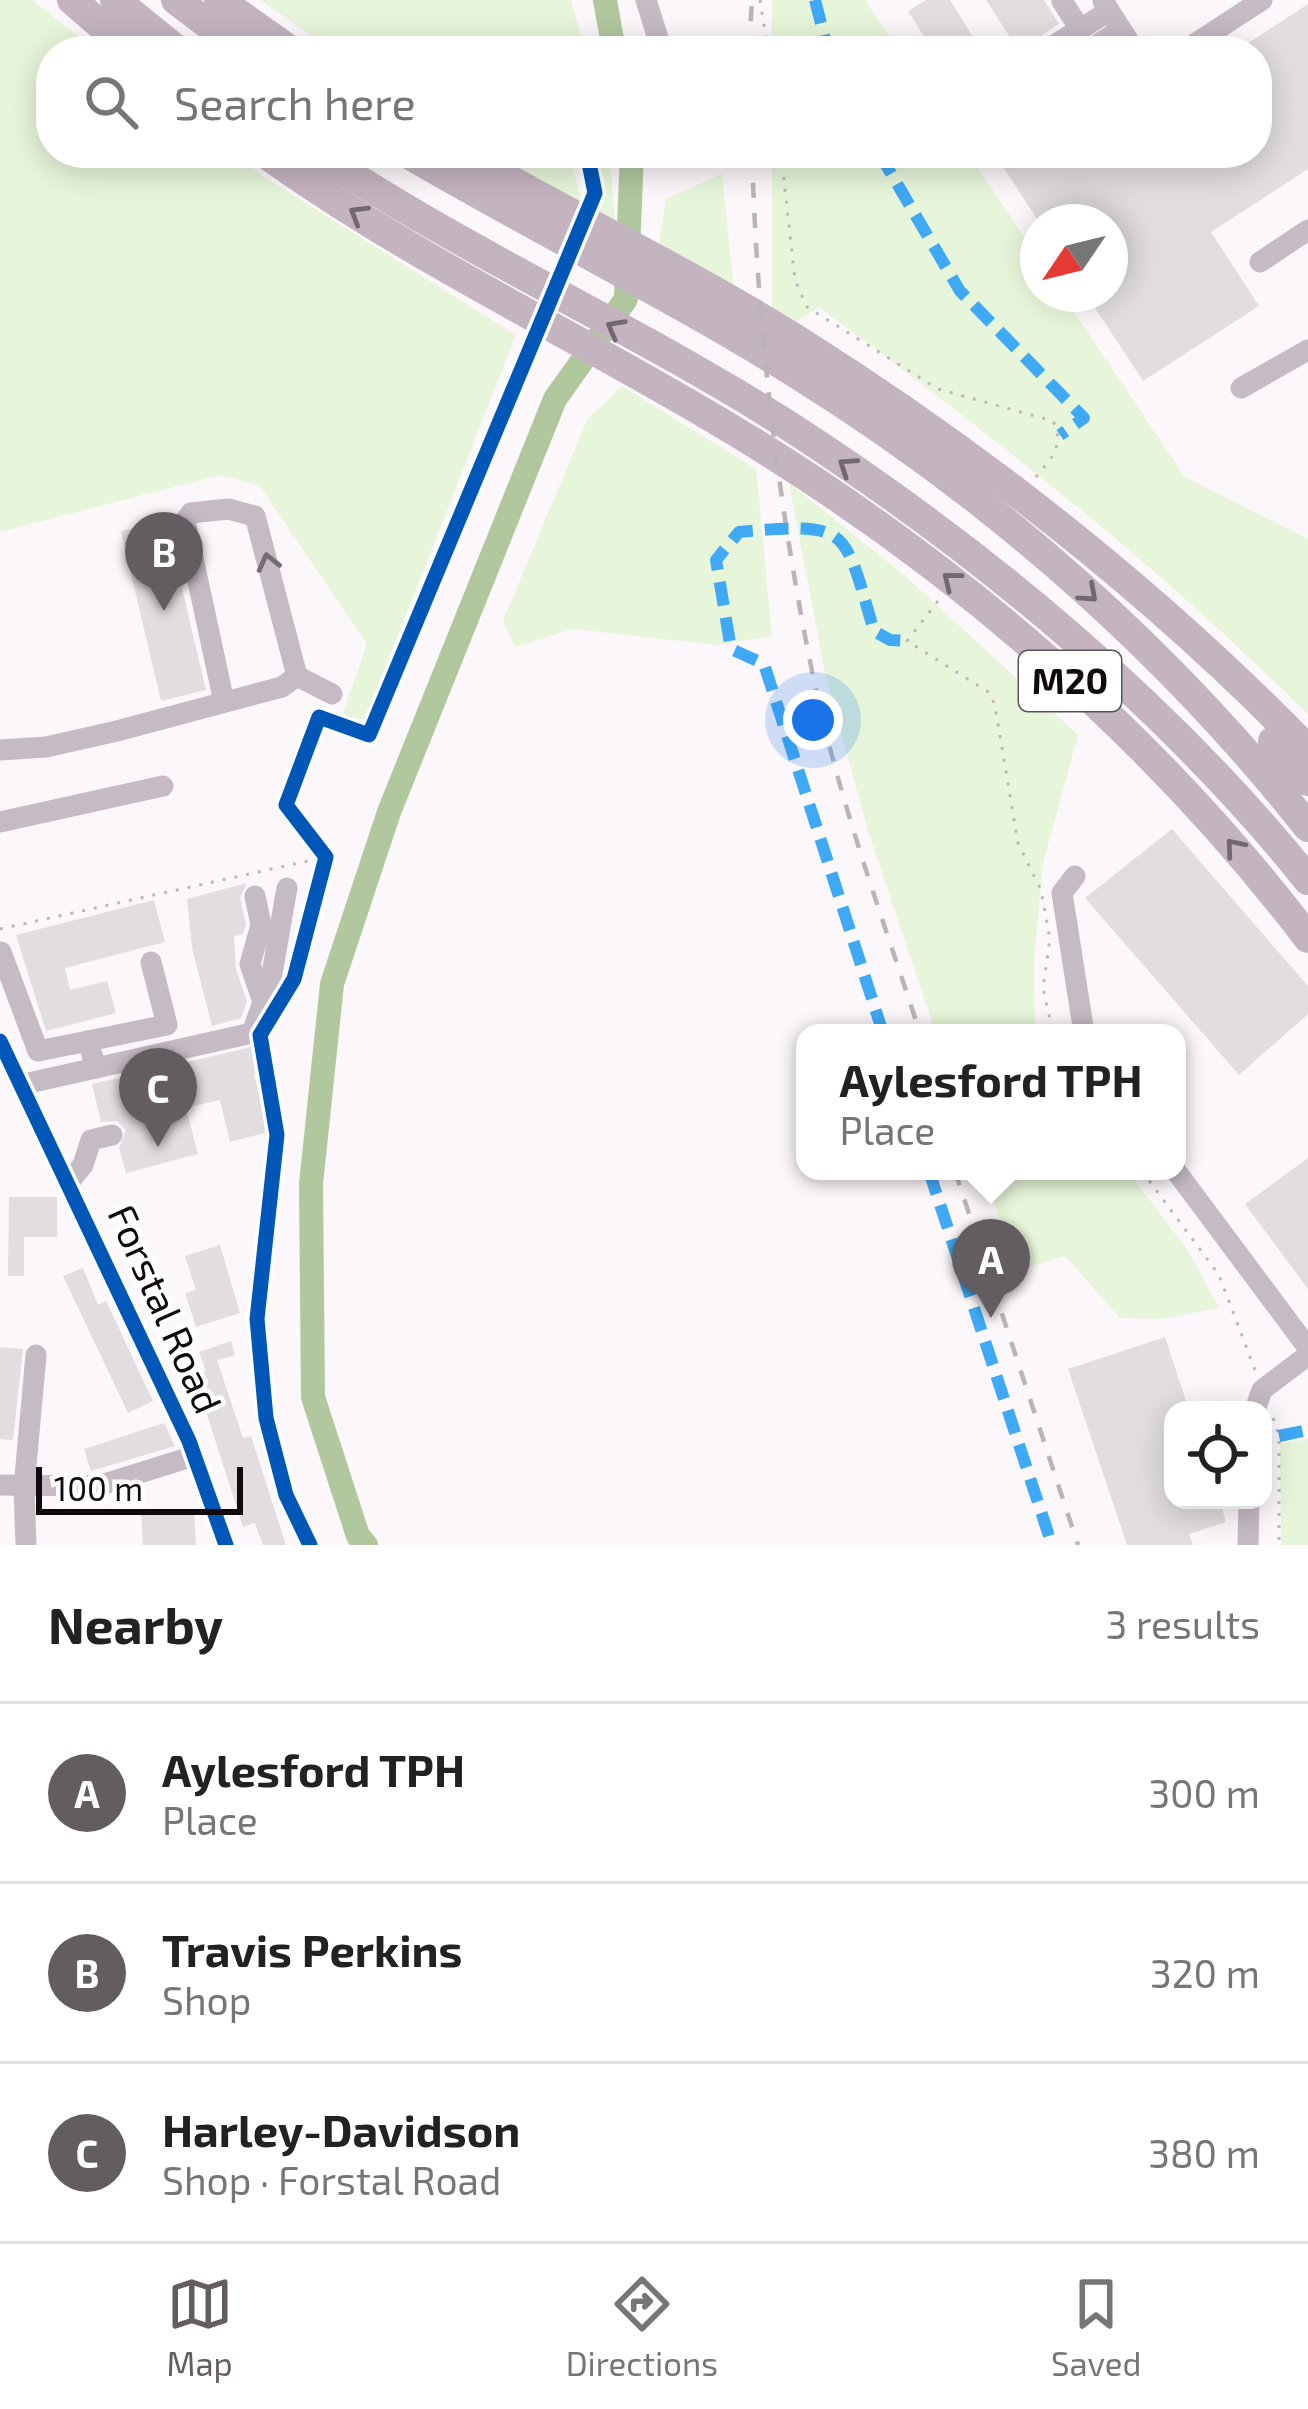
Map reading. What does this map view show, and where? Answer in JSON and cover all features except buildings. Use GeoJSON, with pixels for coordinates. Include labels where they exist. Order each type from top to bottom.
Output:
{"type":"FeatureCollection","features":[{"type":"Feature","properties":{"kind":"highway"},"geometry":{"type":"LineString","coordinates":[[72,0],[114,36]]}},
{"type":"Feature","properties":{"kind":"highway"},"geometry":{"type":"LineString","coordinates":[[115,0],[159,36]]}},
{"type":"Feature","properties":{"kind":"highway"},"geometry":{"type":"LineString","coordinates":[[176,0],[224,36]]}},
{"type":"Feature","properties":{"kind":"highway"},"geometry":{"type":"LineString","coordinates":[[219,0],[270,36]]}},
{"type":"Feature","properties":{"kind":"highway","name":"M20"},"geometry":{"type":"LineString","coordinates":[[293,168],[717,396],[788,426],[981,564],[1092,659],[1210,772],[1308,880]]}},
{"type":"Feature","properties":{"kind":"highway","name":"M20"},"geometry":{"type":"LineString","coordinates":[[337,168],[461,259]]}},
{"type":"Feature","properties":{"kind":"highway","name":"M20"},"geometry":{"type":"LineString","coordinates":[[445,168],[495,188],[682,291],[722,330],[889,434],[1030,542],[1197,699],[1308,827]]}},
{"type":"Feature","properties":{"kind":"highway","name":"M20"},"geometry":{"type":"LineString","coordinates":[[476,168],[495,188]]}},
{"type":"Feature","properties":{"kind":"highway","name":"M20"},"geometry":{"type":"LineString","coordinates":[[682,291],[718,295],[792,338],[948,442],[1226,666],[1308,750]]}},
{"type":"Feature","properties":{"kind":"highway","name":"M20"},"geometry":{"type":"LineString","coordinates":[[717,396],[736,432],[938,569],[1084,694],[1213,823],[1308,938]]}},
{"type":"Feature","properties":{"kind":"highway","name":"M20"},"geometry":{"type":"LineString","coordinates":[[1070,537],[1161,621],[1308,781]]}},
{"type":"Feature","properties":{"kind":"street"},"geometry":{"type":"LineString","coordinates":[[646,0],[657,36]]}},
{"type":"Feature","properties":{"kind":"street"},"geometry":{"type":"LineString","coordinates":[[1207,36],[1262,0]]}},
{"type":"Feature","properties":{"kind":"street"},"geometry":{"type":"LineString","coordinates":[[1062,1],[1082,36]]}},
{"type":"Feature","properties":{"kind":"street"},"geometry":{"type":"LineString","coordinates":[[1088,36],[1111,14]]}},
{"type":"Feature","properties":{"kind":"street"},"geometry":{"type":"LineString","coordinates":[[1259,262],[1308,230]]}},
{"type":"Feature","properties":{"kind":"street"},"geometry":{"type":"LineString","coordinates":[[1241,388],[1308,350]]}},
{"type":"Feature","properties":{"kind":"street"},"geometry":{"type":"LineString","coordinates":[[224,702],[185,521],[191,513],[228,509],[255,516],[296,676],[332,694]]}},
{"type":"Feature","properties":{"kind":"street"},"geometry":{"type":"LineString","coordinates":[[0,760],[12,750],[282,687],[296,676]]}},
{"type":"Feature","properties":{"kind":"street"},"geometry":{"type":"LineString","coordinates":[[0,822],[163,786]]}},
{"type":"Feature","properties":{"kind":"street"},"geometry":{"type":"LineString","coordinates":[[1076,877],[1062,893],[1083,1024]]}},
{"type":"Feature","properties":{"kind":"street"},"geometry":{"type":"LineString","coordinates":[[10,1073],[96,1068],[253,1033],[287,888]]}},
{"type":"Feature","properties":{"kind":"street"},"geometry":{"type":"LineString","coordinates":[[255,896],[261,925],[250,964],[263,1002]]}},
{"type":"Feature","properties":{"kind":"street"},"geometry":{"type":"LineString","coordinates":[[1,952],[38,1051],[167,1025],[151,962]]}},
{"type":"Feature","properties":{"kind":"street","name":"Forstal Road"},"geometry":{"type":"LineString","coordinates":[[0,1041],[10,1073],[69,1182],[194,1456],[226,1545]]}},
{"type":"Feature","properties":{"kind":"street"},"geometry":{"type":"LineString","coordinates":[[88,1041],[96,1068]]}},
{"type":"Feature","properties":{"kind":"street"},"geometry":{"type":"LineString","coordinates":[[69,1182],[83,1165],[91,1140],[112,1135]]}},
{"type":"Feature","properties":{"kind":"street"},"geometry":{"type":"LineString","coordinates":[[1183,1180],[1308,1351],[1259,1400]]}},
{"type":"Feature","properties":{"kind":"street"},"geometry":{"type":"LineString","coordinates":[[26,1545],[24,1487],[36,1355]]}},
{"type":"Feature","properties":{"kind":"street"},"geometry":{"type":"LineString","coordinates":[[0,1485],[98,1486],[194,1456]]}},
{"type":"Feature","properties":{"kind":"street"},"geometry":{"type":"LineString","coordinates":[[1248,1545],[1249,1509]]}},
{"type":"Feature","properties":{"kind":"path"},"geometry":{"type":"LineString","coordinates":[[760,0],[766,36]]}},
{"type":"Feature","properties":{"kind":"path"},"geometry":{"type":"LineString","coordinates":[[781,168],[794,280],[807,307],[938,389],[1053,421],[1060,435],[1057,451]]}},
{"type":"Feature","properties":{"kind":"path"},"geometry":{"type":"LineString","coordinates":[[922,620],[907,641],[990,693],[995,706],[1018,844],[1044,906],[1050,939],[1043,988],[1051,1024]]}},
{"type":"Feature","properties":{"kind":"path"},"geometry":{"type":"LineString","coordinates":[[313,839],[326,856]]}},
{"type":"Feature","properties":{"kind":"path"},"geometry":{"type":"LineString","coordinates":[[320,877],[326,856]]}},
{"type":"Feature","properties":{"kind":"path"},"geometry":{"type":"LineString","coordinates":[[0,928],[326,856]]}},
{"type":"Feature","properties":{"kind":"path"},"geometry":{"type":"LineString","coordinates":[[1149,1180],[1219,1275],[1259,1400],[1280,1436],[1279,1545]]}},
{"type":"Feature","properties":{"kind":"green space"},"geometry":{"type":"Polygon","coordinates":[[[0,0],[32,0],[78,36],[36,36],[36,168],[250,168],[516,335],[365,719],[341,719],[367,644],[259,485],[220,475],[0,532],[0,0]]]}},
{"type":"Feature","properties":{"kind":"green space"},"geometry":{"type":"Polygon","coordinates":[[[260,0],[571,0],[581,36],[312,36],[260,0]]]}},
{"type":"Feature","properties":{"kind":"green space"},"geometry":{"type":"Polygon","coordinates":[[[772,0],[865,0],[889,36],[771,36],[772,0]]]}},
{"type":"Feature","properties":{"kind":"green space"},"geometry":{"type":"Polygon","coordinates":[[[519,168],[573,168],[582,204],[519,168]]]}},
{"type":"Feature","properties":{"kind":"green space"},"geometry":{"type":"Polygon","coordinates":[[[583,168],[610,168],[615,219],[587,205],[583,168]]]}},
{"type":"Feature","properties":{"kind":"green space"},"geometry":{"type":"Polygon","coordinates":[[[772,168],[978,168],[1020,231],[1020,312],[1074,312],[1185,477],[1308,539],[1308,715],[1132,553],[883,355],[819,307],[791,325],[772,314],[772,168]]]}},
{"type":"Feature","properties":{"kind":"green space"},"geometry":{"type":"Polygon","coordinates":[[[722,174],[734,291],[659,243],[666,199],[722,174]]]}},
{"type":"Feature","properties":{"kind":"green space"},"geometry":{"type":"Polygon","coordinates":[[[622,386],[756,469],[772,636],[716,645],[573,629],[515,647],[503,621],[587,420],[622,386]]]}},
{"type":"Feature","properties":{"kind":"green space"},"geometry":{"type":"Polygon","coordinates":[[[789,483],[903,574],[1078,735],[1043,863],[1034,961],[1035,1024],[933,1024],[869,834],[826,678],[789,483]]]}},
{"type":"Feature","properties":{"kind":"green space"},"geometry":{"type":"Polygon","coordinates":[[[986,1180],[1135,1180],[1188,1251],[1219,1308],[1161,1319],[1120,1318],[1065,1256],[1017,1271],[986,1180]]]}},
{"type":"Feature","properties":{"kind":"green space"},"geometry":{"type":"Polygon","coordinates":[[[1308,1439],[1308,1545],[1281,1545],[1280,1444],[1308,1439]]]}},
{"type":"Feature","properties":{"kind":"waterway"},"geometry":{"type":"LineString","coordinates":[[605,0],[611,36]]}},
{"type":"Feature","properties":{"kind":"waterway"},"geometry":{"type":"LineString","coordinates":[[366,1545],[358,1536],[313,1397],[311,1184],[332,984],[389,812],[555,399],[626,299],[631,168]]}},
{"type":"Feature","properties":{"kind":"railway"},"geometry":{"type":"LineString","coordinates":[[750,36],[752,0]]}},
{"type":"Feature","properties":{"kind":"railway"},"geometry":{"type":"LineString","coordinates":[[753,168],[764,350],[780,482],[813,676],[835,767],[917,1024]]}},
{"type":"Feature","properties":{"kind":"railway"},"geometry":{"type":"LineString","coordinates":[[958,1180],[1078,1545]]}},
{"type":"Feature","properties":{"kind":"marked path"},"geometry":{"type":"LineString","coordinates":[[815,0],[824,36]]}},
{"type":"Feature","properties":{"kind":"marked path"},"geometry":{"type":"LineString","coordinates":[[888,168],[960,291],[1084,418],[1060,435]]}},
{"type":"Feature","properties":{"kind":"marked path"},"geometry":{"type":"LineString","coordinates":[[880,1024],[764,664],[731,649],[716,560],[739,532],[823,531],[847,551],[874,631],[890,640],[907,641]]}},
{"type":"Feature","properties":{"kind":"marked path"},"geometry":{"type":"LineString","coordinates":[[932,1180],[1052,1545]]}},
{"type":"Feature","properties":{"kind":"marked path"},"geometry":{"type":"LineString","coordinates":[[1279,1436],[1308,1430]]}},
{"type":"Feature","properties":{"kind":"cycle path"},"geometry":{"type":"LineString","coordinates":[[310,1545],[286,1495],[266,1418],[257,1319],[277,1135],[260,1035],[294,979],[326,857],[286,805],[319,717],[369,735],[595,193],[590,168]]}},
{"type":"Feature","properties":{"kind":"cycle path"},"geometry":{"type":"LineString","coordinates":[[0,1041],[189,1441],[226,1545]]}},
{"type":"Feature","properties":{"kind":"place","name":"Travis Perkins"},"geometry":{"type":"Point","coordinates":[164,611]}},
{"type":"Feature","properties":{"kind":"place","name":"Harley-Davidson"},"geometry":{"type":"Point","coordinates":[158,1147]}},
{"type":"Feature","properties":{"kind":"place","name":"Aylesford TPH"},"geometry":{"type":"Point","coordinates":[991,1318]}}]}
